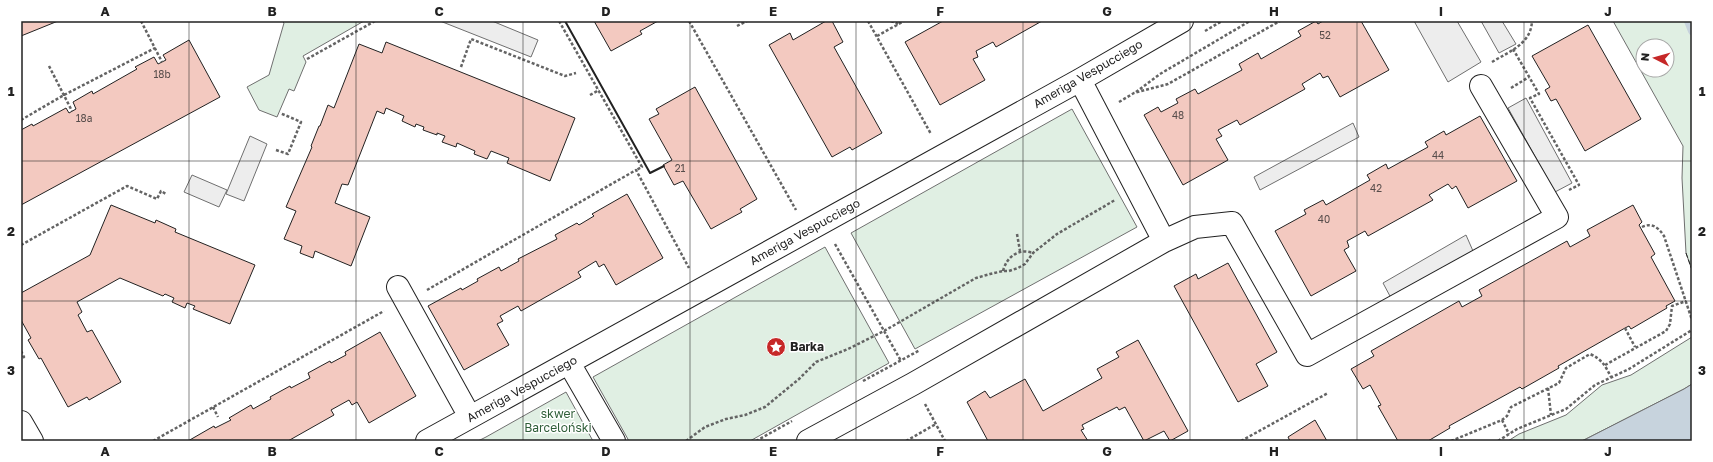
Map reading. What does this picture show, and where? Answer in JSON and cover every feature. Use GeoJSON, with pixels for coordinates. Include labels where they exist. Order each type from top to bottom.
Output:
{"type":"FeatureCollection","features":[{"type":"Feature","properties":{"kind":"street","name":"Ameriga Vespucciego"},"geometry":{"type":"LineString","coordinates":[[427,441],[1080,80],[1181,21]]}},
{"type":"Feature","properties":{"kind":"street"},"geometry":{"type":"LineString","coordinates":[[1080,80],[1164,241]]}},
{"type":"Feature","properties":{"kind":"street"},"geometry":{"type":"LineString","coordinates":[[808,441],[913,384],[1164,241],[1195,227],[1232,223],[1307,355],[1558,216],[1481,86]]}},
{"type":"Feature","properties":{"kind":"street"},"geometry":{"type":"LineString","coordinates":[[402,294],[470,417]]}},
{"type":"Feature","properties":{"kind":"street"},"geometry":{"type":"LineString","coordinates":[[569,363],[614,441]]}},
{"type":"Feature","properties":{"kind":"street"},"geometry":{"type":"LineString","coordinates":[[21,422],[32,441]]}},
{"type":"Feature","properties":{"kind":"path"},"geometry":{"type":"LineString","coordinates":[[142,21],[162,62]]}},
{"type":"Feature","properties":{"kind":"path"},"geometry":{"type":"LineString","coordinates":[[307,59],[375,21]]}},
{"type":"Feature","properties":{"kind":"path"},"geometry":{"type":"LineString","coordinates":[[402,294],[642,167],[559,21]]}},
{"type":"Feature","properties":{"kind":"path"},"geometry":{"type":"LineString","coordinates":[[689,21],[798,214]]}},
{"type":"Feature","properties":{"kind":"path"},"geometry":{"type":"LineString","coordinates":[[737,26],[747,21]]}},
{"type":"Feature","properties":{"kind":"path"},"geometry":{"type":"LineString","coordinates":[[868,21],[942,156]]}},
{"type":"Feature","properties":{"kind":"path"},"geometry":{"type":"LineString","coordinates":[[891,21],[899,24]]}},
{"type":"Feature","properties":{"kind":"path"},"geometry":{"type":"LineString","coordinates":[[877,36],[904,21]]}},
{"type":"Feature","properties":{"kind":"path"},"geometry":{"type":"LineString","coordinates":[[1115,105],[1134,94],[1160,74],[1250,21]]}},
{"type":"Feature","properties":{"kind":"path"},"geometry":{"type":"LineString","coordinates":[[1134,94],[1168,84],[1280,21]]}},
{"type":"Feature","properties":{"kind":"path"},"geometry":{"type":"LineString","coordinates":[[1492,62],[1521,45],[1531,33],[1532,21]]}},
{"type":"Feature","properties":{"kind":"path"},"geometry":{"type":"LineString","coordinates":[[461,67],[472,39],[565,76],[576,73]]}},
{"type":"Feature","properties":{"kind":"path"},"geometry":{"type":"LineString","coordinates":[[21,120],[155,48]]}},
{"type":"Feature","properties":{"kind":"path"},"geometry":{"type":"LineString","coordinates":[[1513,49],[1539,94],[1530,98],[1579,185],[1549,202]]}},
{"type":"Feature","properties":{"kind":"path"},"geometry":{"type":"LineString","coordinates":[[49,66],[72,111]]}},
{"type":"Feature","properties":{"kind":"path"},"geometry":{"type":"LineString","coordinates":[[590,95],[599,90]]}},
{"type":"Feature","properties":{"kind":"path"},"geometry":{"type":"LineString","coordinates":[[276,150],[288,154],[301,122],[280,113]]}},
{"type":"Feature","properties":{"kind":"path"},"geometry":{"type":"LineString","coordinates":[[636,170],[701,289]]}},
{"type":"Feature","properties":{"kind":"path"},"geometry":{"type":"LineString","coordinates":[[21,245],[127,186],[157,199],[161,191],[166,194]]}},
{"type":"Feature","properties":{"kind":"path"},"geometry":{"type":"LineString","coordinates":[[686,441],[705,427],[726,419],[745,415],[765,406],[799,379],[816,362],[848,350],[976,278],[1018,268],[1025,264],[1057,234],[1137,188]]}},
{"type":"Feature","properties":{"kind":"path"},"geometry":{"type":"LineString","coordinates":[[1642,226],[1651,225],[1660,229],[1664,236],[1692,320]]}},
{"type":"Feature","properties":{"kind":"path"},"geometry":{"type":"LineString","coordinates":[[1017,234],[1020,251]]}},
{"type":"Feature","properties":{"kind":"path"},"geometry":{"type":"LineString","coordinates":[[831,238],[945,441]]}},
{"type":"Feature","properties":{"kind":"path"},"geometry":{"type":"LineString","coordinates":[[1002,271],[1004,264],[1020,251],[1027,251],[1034,254]]}},
{"type":"Feature","properties":{"kind":"path"},"geometry":{"type":"LineString","coordinates":[[1604,365],[1666,331],[1670,324],[1672,306],[1686,301]]}},
{"type":"Feature","properties":{"kind":"path"},"geometry":{"type":"LineString","coordinates":[[153,441],[386,310]]}},
{"type":"Feature","properties":{"kind":"path"},"geometry":{"type":"LineString","coordinates":[[1625,328],[1635,347]]}},
{"type":"Feature","properties":{"kind":"path"},"geometry":{"type":"LineString","coordinates":[[1498,441],[1517,429],[1566,409],[1596,385],[1629,369],[1692,330]]}},
{"type":"Feature","properties":{"kind":"path"},"geometry":{"type":"LineString","coordinates":[[21,351],[24,357],[21,359]]}},
{"type":"Feature","properties":{"kind":"path"},"geometry":{"type":"LineString","coordinates":[[1451,441],[1502,420],[1507,416],[1511,407],[1559,383],[1566,368],[1590,354],[1598,358],[1612,378]]}},
{"type":"Feature","properties":{"kind":"path"},"geometry":{"type":"LineString","coordinates":[[1548,388],[1551,415]]}},
{"type":"Feature","properties":{"kind":"path"},"geometry":{"type":"LineString","coordinates":[[1241,441],[1328,393]]}},
{"type":"Feature","properties":{"kind":"path"},"geometry":{"type":"LineString","coordinates":[[213,407],[218,417]]}},
{"type":"Feature","properties":{"kind":"path"},"geometry":{"type":"LineString","coordinates":[[1502,420],[1509,434]]}},
{"type":"Feature","properties":{"kind":"path"},"geometry":{"type":"LineString","coordinates":[[906,441],[936,424]]}},
{"type":"Feature","properties":{"kind":"green space"},"geometry":{"type":"Polygon","coordinates":[[[282,21],[364,21],[303,56],[306,62],[294,91],[289,89],[277,117],[259,110],[247,87],[269,75],[284,23],[282,21]]]}},
{"type":"Feature","properties":{"kind":"green space"},"geometry":{"type":"Polygon","coordinates":[[[1613,21],[1692,21],[1692,270],[1686,253],[1682,178],[1683,146],[1645,78],[1675,78],[1675,38],[1635,38],[1635,60],[1613,21]]]}},
{"type":"Feature","properties":{"kind":"green space"},"geometry":{"type":"Polygon","coordinates":[[[1072,109],[1137,227],[915,349],[851,233],[1072,109]]]}},
{"type":"Feature","properties":{"kind":"green space"},"geometry":{"type":"Polygon","coordinates":[[[825,247],[889,363],[750,441],[629,441],[593,377],[825,247]]]}},
{"type":"Feature","properties":{"kind":"green space"},"geometry":{"type":"Polygon","coordinates":[[[1692,337],[1692,384],[1684,389],[1582,441],[1508,441],[1519,434],[1566,415],[1602,385],[1631,375],[1692,337]]]}},
{"type":"Feature","properties":{"kind":"green space","name":"skwer Barceloński"},"geometry":{"type":"Polygon","coordinates":[[[566,392],[593,441],[478,441],[486,437],[566,392]]]}},
{"type":"Feature","properties":{"kind":"shaded area"},"geometry":{"type":"Polygon","coordinates":[[[440,21],[492,21],[538,40],[531,57],[440,21]]]}},
{"type":"Feature","properties":{"kind":"shaded area"},"geometry":{"type":"Polygon","coordinates":[[[1414,21],[1457,21],[1481,62],[1448,82],[1414,21]]]}},
{"type":"Feature","properties":{"kind":"shaded area"},"geometry":{"type":"Polygon","coordinates":[[[1481,21],[1502,21],[1516,44],[1499,53],[1481,21]]]}},
{"type":"Feature","properties":{"kind":"shaded area"},"geometry":{"type":"Polygon","coordinates":[[[1526,98],[1572,183],[1555,192],[1508,108],[1526,98]]]}},
{"type":"Feature","properties":{"kind":"shaded area"},"geometry":{"type":"Polygon","coordinates":[[[1353,123],[1359,137],[1260,190],[1254,177],[1353,123]]]}},
{"type":"Feature","properties":{"kind":"shaded area"},"geometry":{"type":"Polygon","coordinates":[[[250,136],[267,144],[244,201],[226,194],[250,136]]]}},
{"type":"Feature","properties":{"kind":"shaded area"},"geometry":{"type":"Polygon","coordinates":[[[192,175],[227,190],[219,207],[184,192],[192,175]]]}},
{"type":"Feature","properties":{"kind":"shaded area"},"geometry":{"type":"Polygon","coordinates":[[[1466,235],[1473,251],[1391,298],[1383,283],[1466,235]]]}},
{"type":"Feature","properties":{"kind":"shaded area"},"geometry":{"type":"Polygon","coordinates":[[[1692,384],[1692,441],[1582,441],[1684,389],[1692,384]]]}},
{"type":"Feature","properties":{"kind":"building"},"geometry":{"type":"Polygon","coordinates":[[[21,21],[58,21],[21,36],[21,21]]]}},
{"type":"Feature","properties":{"kind":"building"},"geometry":{"type":"Polygon","coordinates":[[[594,21],[658,21],[640,31],[642,34],[611,51],[594,21]]]}},
{"type":"Feature","properties":{"kind":"building"},"geometry":{"type":"Polygon","coordinates":[[[826,21],[832,21],[843,42],[834,47],[882,133],[852,150],[850,147],[832,157],[769,45],[790,33],[793,40],[826,21]]]}},
{"type":"Feature","properties":{"kind":"building"},"geometry":{"type":"Polygon","coordinates":[[[943,21],[1042,21],[996,47],[993,42],[976,51],[978,57],[973,59],[985,80],[940,105],[905,42],[943,21]]]}},
{"type":"Feature","properties":{"kind":"building"},"geometry":{"type":"Polygon","coordinates":[[[1316,21],[1318,24],[1323,21],[1361,21],[1389,70],[1340,97],[1328,76],[1323,78],[1320,73],[1302,84],[1305,89],[1240,125],[1237,120],[1218,130],[1222,136],[1216,139],[1228,160],[1183,185],[1144,115],[1158,107],[1161,112],[1178,103],[1176,99],[1195,89],[1198,94],[1242,70],[1239,64],[1258,53],[1261,59],[1301,36],[1298,31],[1316,21]]]}},
{"type":"Feature","properties":{"kind":"building"},"geometry":{"type":"Polygon","coordinates":[[[1588,25],[1641,119],[1585,151],[1556,99],[1551,101],[1545,90],[1550,87],[1532,56],[1588,25]]]}},
{"type":"Feature","properties":{"kind":"building"},"geometry":{"type":"Polygon","coordinates":[[[189,40],[220,97],[21,205],[21,130],[32,124],[33,126],[66,108],[69,113],[76,109],[73,102],[92,91],[93,94],[137,69],[135,67],[154,57],[158,64],[166,60],[163,55],[189,40]]]}},
{"type":"Feature","properties":{"kind":"building"},"geometry":{"type":"Polygon","coordinates":[[[386,42],[575,118],[550,181],[507,163],[509,158],[491,151],[487,159],[474,154],[475,151],[457,143],[456,147],[442,142],[445,136],[423,130],[424,127],[416,124],[415,127],[402,121],[404,116],[386,108],[384,114],[377,111],[348,185],[342,184],[335,203],[370,217],[351,266],[315,251],[313,258],[300,253],[302,246],[284,239],[296,211],[286,207],[328,105],[334,108],[359,44],[382,53],[386,42]]]}},
{"type":"Feature","properties":{"kind":"building"},"geometry":{"type":"Polygon","coordinates":[[[695,87],[757,199],[740,209],[742,212],[711,229],[683,181],[674,185],[663,165],[672,160],[649,119],[659,114],[656,109],[695,87]]]}},
{"type":"Feature","properties":{"kind":"building"},"geometry":{"type":"Polygon","coordinates":[[[1480,116],[1517,181],[1468,208],[1456,186],[1452,189],[1448,184],[1429,195],[1433,200],[1368,236],[1365,231],[1347,241],[1349,247],[1344,250],[1356,271],[1311,296],[1275,231],[1306,214],[1304,210],[1323,200],[1326,205],[1370,180],[1367,175],[1386,164],[1388,169],[1428,147],[1425,142],[1444,131],[1446,135],[1480,116]]]}},
{"type":"Feature","properties":{"kind":"building"},"geometry":{"type":"Polygon","coordinates":[[[627,194],[663,258],[616,285],[604,264],[599,267],[596,261],[578,272],[581,277],[521,311],[518,306],[500,316],[503,321],[497,324],[509,345],[464,370],[428,306],[461,288],[462,290],[478,281],[477,279],[499,267],[501,271],[519,261],[518,259],[557,239],[555,235],[577,223],[579,225],[594,216],[592,214],[627,194]]]}},
{"type":"Feature","properties":{"kind":"building"},"geometry":{"type":"Polygon","coordinates":[[[111,205],[155,223],[156,220],[176,229],[175,232],[255,265],[230,324],[193,309],[195,306],[187,303],[185,308],[172,302],[174,298],[165,294],[163,296],[120,278],[77,302],[82,312],[78,315],[87,332],[92,330],[121,382],[89,400],[87,397],[68,407],[41,358],[39,359],[28,340],[31,338],[21,320],[21,293],[90,255],[111,205]]]}},
{"type":"Feature","properties":{"kind":"building"},"geometry":{"type":"Polygon","coordinates":[[[1633,205],[1642,222],[1639,225],[1655,254],[1651,257],[1675,301],[1666,306],[1667,308],[1631,329],[1629,326],[1625,328],[1558,366],[1559,368],[1522,389],[1520,387],[1449,426],[1450,428],[1428,441],[1398,441],[1378,406],[1381,405],[1370,385],[1363,389],[1351,369],[1374,356],[1371,351],[1459,301],[1462,307],[1482,296],[1479,290],[1567,241],[1570,247],[1590,236],[1587,230],[1633,205]]]}},
{"type":"Feature","properties":{"kind":"building"},"geometry":{"type":"Polygon","coordinates":[[[1228,263],[1277,352],[1256,364],[1268,386],[1238,402],[1174,286],[1196,274],[1198,279],[1228,263]]]}},
{"type":"Feature","properties":{"kind":"building"},"geometry":{"type":"Polygon","coordinates":[[[380,332],[416,396],[369,423],[357,402],[352,405],[349,400],[331,410],[334,415],[288,441],[188,441],[214,426],[215,428],[231,420],[229,418],[251,405],[253,409],[271,399],[270,397],[290,386],[291,388],[310,378],[308,373],[330,361],[331,363],[346,355],[345,352],[380,332]]]}},
{"type":"Feature","properties":{"kind":"building"},"geometry":{"type":"Polygon","coordinates":[[[1138,340],[1188,431],[1170,441],[1164,431],[1144,441],[1125,407],[1119,410],[1117,407],[1082,425],[1084,429],[1081,430],[1088,441],[988,441],[967,402],[985,391],[990,398],[1025,379],[1043,411],[1102,378],[1097,369],[1119,357],[1116,352],[1138,340]]]}},
{"type":"Feature","properties":{"kind":"building"},"geometry":{"type":"Polygon","coordinates":[[[1315,420],[1327,441],[1290,441],[1288,437],[1315,420]]]}},
{"type":"Feature","properties":{"kind":"waterway"},"geometry":{"type":"LineString","coordinates":[[1688,21],[1692,31]]}},
{"type":"Feature","properties":{"kind":"fence"},"geometry":{"type":"LineString","coordinates":[[1686,253],[1692,270]]}},
{"type":"Feature","properties":{"kind":"wall"},"geometry":{"type":"LineString","coordinates":[[565,21],[650,173],[664,166]]}},
{"type":"Feature","properties":{"kind":"place","name":"Barka"},"geometry":{"type":"Point","coordinates":[776,347]}}]}
